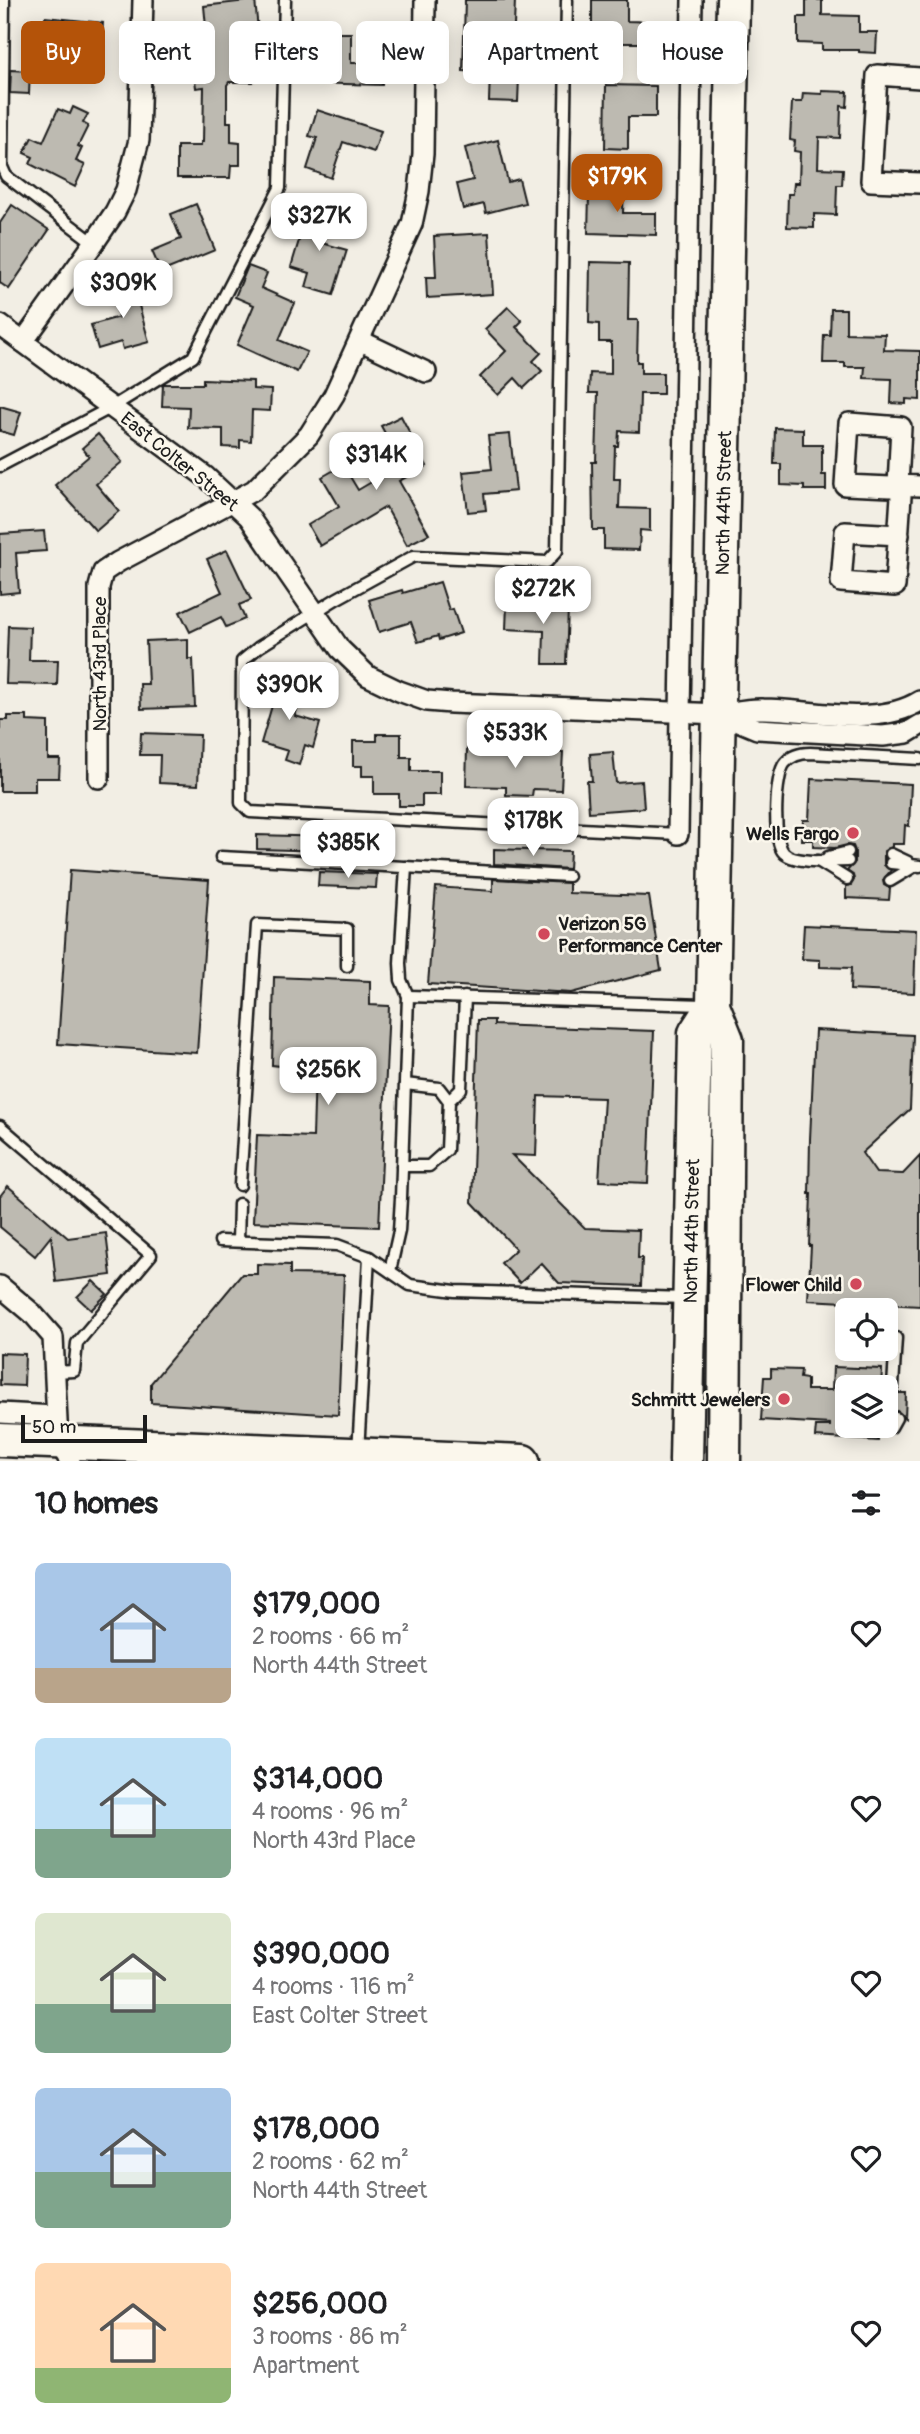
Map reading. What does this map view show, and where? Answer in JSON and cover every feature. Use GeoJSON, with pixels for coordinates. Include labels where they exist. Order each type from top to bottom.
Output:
{"type":"FeatureCollection","features":[{"type":"Feature","properties":{"kind":"main road","name":"North 44th Street"},"geometry":{"type":"LineString","coordinates":[[724,1461],[727,1040],[713,1005],[733,0]]}},
{"type":"Feature","properties":{"kind":"main road","name":"North 44th Street"},"geometry":{"type":"LineString","coordinates":[[686,1461],[695,1034],[713,1005]]}},
{"type":"Feature","properties":{"kind":"main road"},"geometry":{"type":"LineString","coordinates":[[0,1440],[61,1440],[371,1457],[523,1461]]}},
{"type":"Feature","properties":{"kind":"street"},"geometry":{"type":"LineString","coordinates":[[23,342],[94,243],[126,190],[139,140],[143,0]]}},
{"type":"Feature","properties":{"kind":"street","name":"North 43rd Place"},"geometry":{"type":"LineString","coordinates":[[99,778],[99,587],[103,572],[254,490],[309,435],[334,395],[361,341],[412,224],[423,154],[425,0]]}},
{"type":"Feature","properties":{"kind":"street","name":"North 44th Street"},"geometry":{"type":"LineString","coordinates":[[678,834],[692,0]]}},
{"type":"Feature","properties":{"kind":"street"},"geometry":{"type":"LineString","coordinates":[[920,78],[877,75],[871,181],[920,183]]}},
{"type":"Feature","properties":{"kind":"street","name":"East Colter Street"},"geometry":{"type":"LineString","coordinates":[[0,325],[206,477],[249,517],[340,649],[368,676],[398,691],[427,701],[720,714],[756,709],[866,715],[906,709],[920,701]]}},
{"type":"Feature","properties":{"kind":"street"},"geometry":{"type":"LineString","coordinates":[[361,341],[426,372]]}},
{"type":"Feature","properties":{"kind":"street"},"geometry":{"type":"LineString","coordinates":[[899,535],[901,496],[898,485],[920,486]]}},
{"type":"Feature","properties":{"kind":"street","name":"East Colter Street"},"geometry":{"type":"LineString","coordinates":[[720,714],[757,729],[869,736],[907,733],[920,725]]}},
{"type":"Feature","properties":{"kind":"street"},"geometry":{"type":"LineString","coordinates":[[0,1286],[32,1313],[52,1337],[61,1440],[0,1413]]}},
{"type":"Feature","properties":{"kind":"lane"},"geometry":{"type":"LineString","coordinates":[[4,0],[2,167],[6,176],[94,243]]}},
{"type":"Feature","properties":{"kind":"lane"},"geometry":{"type":"LineString","coordinates":[[0,467],[112,407],[193,357],[280,188],[285,0]]}},
{"type":"Feature","properties":{"kind":"lane"},"geometry":{"type":"LineString","coordinates":[[567,0],[556,551],[547,562],[414,556],[259,647],[242,661],[241,803],[250,812],[678,834]]}},
{"type":"Feature","properties":{"kind":"lane"},"geometry":{"type":"LineString","coordinates":[[817,860],[848,866],[793,858],[782,852],[777,839],[776,824],[780,773],[785,763],[799,753],[920,759]]}},
{"type":"Feature","properties":{"kind":"lane"},"geometry":{"type":"LineString","coordinates":[[221,858],[568,876]]}},
{"type":"Feature","properties":{"kind":"lane"},"geometry":{"type":"LineString","coordinates":[[917,866],[891,867],[917,866]]}},
{"type":"Feature","properties":{"kind":"lane"},"geometry":{"type":"LineString","coordinates":[[390,1271],[400,1231],[408,996],[401,980],[400,963],[406,867]]}},
{"type":"Feature","properties":{"kind":"lane"},"geometry":{"type":"LineString","coordinates":[[240,1185],[257,925],[347,929],[347,966]]}},
{"type":"Feature","properties":{"kind":"lane"},"geometry":{"type":"LineString","coordinates":[[408,996],[713,1005]]}},
{"type":"Feature","properties":{"kind":"lane"},"geometry":{"type":"LineString","coordinates":[[449,1101],[461,1088],[466,998]]}},
{"type":"Feature","properties":{"kind":"lane"},"geometry":{"type":"LineString","coordinates":[[402,1166],[429,1166],[447,1150],[449,1101],[439,1088],[405,1084]]}},
{"type":"Feature","properties":{"kind":"lane"},"geometry":{"type":"LineString","coordinates":[[0,1126],[151,1255],[77,1343],[74,1371],[54,1372]]}},
{"type":"Feature","properties":{"kind":"lane"},"geometry":{"type":"LineString","coordinates":[[238,1241],[239,1204]]}},
{"type":"Feature","properties":{"kind":"lane"},"geometry":{"type":"LineString","coordinates":[[220,1241],[337,1245],[369,1257],[410,1285],[455,1291],[690,1298]]}},
{"type":"Feature","properties":{"kind":"lane"},"geometry":{"type":"LineString","coordinates":[[369,1257],[371,1457]]}},
{"type":"Feature","properties":{"kind":"building"},"geometry":{"type":"Polygon","coordinates":[[[255,0],[257,21],[229,21],[227,122],[231,122],[231,142],[240,143],[240,165],[231,165],[230,178],[177,178],[177,146],[201,146],[203,142],[204,87],[196,88],[196,84],[215,84],[215,21],[205,21],[204,6],[255,0]]]}},
{"type":"Feature","properties":{"kind":"building"},"geometry":{"type":"Polygon","coordinates":[[[465,0],[515,0],[514,21],[464,21],[465,0]]]}},
{"type":"Feature","properties":{"kind":"building"},"geometry":{"type":"Polygon","coordinates":[[[592,0],[627,0],[627,21],[637,21],[637,43],[623,43],[623,21],[592,21],[592,0]]]}},
{"type":"Feature","properties":{"kind":"building"},"geometry":{"type":"Polygon","coordinates":[[[806,0],[822,0],[822,15],[859,16],[859,32],[877,32],[876,53],[822,50],[822,44],[798,43],[798,17],[806,17],[806,0]]]}},
{"type":"Feature","properties":{"kind":"building"},"geometry":{"type":"Polygon","coordinates":[[[45,17],[84,21],[45,21],[45,17]]]}},
{"type":"Feature","properties":{"kind":"building"},"geometry":{"type":"Polygon","coordinates":[[[342,33],[351,33],[351,63],[356,63],[356,84],[382,85],[342,84],[342,33]]]}},
{"type":"Feature","properties":{"kind":"building"},"geometry":{"type":"Polygon","coordinates":[[[11,70],[21,71],[21,84],[29,84],[29,94],[10,93],[11,70]]]}},
{"type":"Feature","properties":{"kind":"building"},"geometry":{"type":"Polygon","coordinates":[[[490,84],[519,84],[518,102],[489,101],[490,84]]]}},
{"type":"Feature","properties":{"kind":"building"},"geometry":{"type":"Polygon","coordinates":[[[606,85],[656,86],[656,117],[628,117],[628,149],[605,148],[606,85]]]}},
{"type":"Feature","properties":{"kind":"building"},"geometry":{"type":"Polygon","coordinates":[[[822,91],[848,92],[847,107],[841,106],[840,138],[819,137],[818,168],[843,169],[842,185],[837,185],[836,215],[814,214],[814,228],[787,227],[788,194],[793,194],[794,183],[799,183],[800,152],[794,151],[795,141],[790,140],[792,102],[802,102],[803,93],[822,94],[822,91]]]}},
{"type":"Feature","properties":{"kind":"building"},"geometry":{"type":"Polygon","coordinates":[[[73,107],[88,114],[83,123],[88,126],[78,146],[82,148],[76,161],[85,165],[75,187],[30,164],[33,157],[24,153],[32,137],[43,142],[58,109],[70,114],[73,107]]]}},
{"type":"Feature","properties":{"kind":"building"},"geometry":{"type":"Polygon","coordinates":[[[317,110],[381,131],[374,152],[343,142],[331,178],[307,169],[317,138],[309,136],[317,110]]]}},
{"type":"Feature","properties":{"kind":"building"},"geometry":{"type":"Polygon","coordinates":[[[498,140],[508,182],[519,179],[525,203],[486,213],[484,204],[463,209],[457,184],[473,180],[465,148],[498,140]]]}},
{"type":"Feature","properties":{"kind":"building"},"geometry":{"type":"Polygon","coordinates":[[[598,183],[624,183],[623,213],[656,213],[656,235],[588,233],[589,195],[598,195],[598,183]]]}},
{"type":"Feature","properties":{"kind":"building"},"geometry":{"type":"Polygon","coordinates":[[[196,204],[215,250],[161,272],[152,251],[181,239],[171,214],[196,204]]]}},
{"type":"Feature","properties":{"kind":"building"},"geometry":{"type":"Polygon","coordinates":[[[310,204],[332,210],[322,243],[347,250],[333,295],[306,287],[310,273],[291,267],[310,204]]]}},
{"type":"Feature","properties":{"kind":"building"},"geometry":{"type":"Polygon","coordinates":[[[12,205],[49,230],[9,289],[0,283],[0,223],[12,205]]]}},
{"type":"Feature","properties":{"kind":"building"},"geometry":{"type":"Polygon","coordinates":[[[489,233],[493,294],[427,298],[426,277],[436,277],[434,236],[489,233]]]}},
{"type":"Feature","properties":{"kind":"building"},"geometry":{"type":"Polygon","coordinates":[[[590,262],[629,263],[628,320],[638,320],[637,362],[641,362],[641,373],[663,373],[663,394],[640,394],[639,432],[619,431],[618,446],[615,446],[614,479],[620,479],[619,508],[650,509],[650,531],[640,530],[639,550],[604,549],[604,530],[593,530],[592,462],[596,462],[598,393],[589,393],[590,373],[611,374],[611,342],[599,342],[599,324],[589,323],[590,262]]]}},
{"type":"Feature","properties":{"kind":"building"},"geometry":{"type":"Polygon","coordinates":[[[248,266],[267,273],[261,288],[295,303],[279,340],[307,352],[297,372],[237,345],[254,305],[235,297],[248,266]]]}},
{"type":"Feature","properties":{"kind":"building"},"geometry":{"type":"Polygon","coordinates":[[[132,280],[149,342],[123,349],[121,342],[98,349],[91,325],[119,317],[110,285],[132,280]]]}},
{"type":"Feature","properties":{"kind":"building"},"geometry":{"type":"Polygon","coordinates":[[[508,307],[522,321],[516,327],[541,353],[533,361],[542,371],[524,388],[515,378],[498,395],[480,377],[506,351],[485,329],[508,307]]]}},
{"type":"Feature","properties":{"kind":"building"},"geometry":{"type":"Polygon","coordinates":[[[831,309],[846,309],[846,333],[885,334],[884,350],[920,351],[920,400],[906,399],[906,404],[891,403],[892,379],[864,378],[865,367],[823,363],[824,335],[830,335],[831,309]]]}},
{"type":"Feature","properties":{"kind":"building"},"geometry":{"type":"Polygon","coordinates":[[[203,379],[253,381],[253,389],[271,390],[270,411],[252,410],[251,441],[240,440],[240,448],[223,447],[223,429],[188,428],[189,407],[162,406],[163,384],[203,384],[203,379]]]}},
{"type":"Feature","properties":{"kind":"building"},"geometry":{"type":"Polygon","coordinates":[[[0,406],[21,412],[14,435],[0,431],[0,406]]]}},
{"type":"Feature","properties":{"kind":"building"},"geometry":{"type":"Polygon","coordinates":[[[401,416],[427,466],[399,481],[429,534],[407,545],[386,507],[320,546],[308,525],[339,506],[322,477],[343,465],[358,490],[380,477],[374,467],[397,455],[381,426],[401,416]]]}},
{"type":"Feature","properties":{"kind":"building"},"geometry":{"type":"Polygon","coordinates":[[[775,428],[803,429],[803,445],[822,445],[822,475],[826,475],[826,490],[804,490],[804,486],[781,485],[781,464],[774,464],[775,428]]]}},
{"type":"Feature","properties":{"kind":"building"},"geometry":{"type":"Polygon","coordinates":[[[98,434],[122,462],[96,484],[119,511],[96,531],[55,485],[89,456],[82,448],[98,434]]]}},
{"type":"Feature","properties":{"kind":"building"},"geometry":{"type":"Polygon","coordinates":[[[510,434],[516,491],[484,494],[486,510],[468,512],[463,472],[492,469],[488,436],[510,434]]]}},
{"type":"Feature","properties":{"kind":"building"},"geometry":{"type":"Polygon","coordinates":[[[44,531],[46,551],[16,553],[19,592],[0,594],[0,534],[44,531]]]}},
{"type":"Feature","properties":{"kind":"building"},"geometry":{"type":"Polygon","coordinates":[[[227,550],[251,600],[239,605],[245,619],[226,627],[221,617],[190,632],[180,612],[222,592],[207,559],[227,550]]]}},
{"type":"Feature","properties":{"kind":"building"},"geometry":{"type":"Polygon","coordinates":[[[440,582],[449,610],[453,609],[461,633],[439,640],[438,636],[418,642],[411,622],[379,632],[369,600],[440,582]]]}},
{"type":"Feature","properties":{"kind":"building"},"geometry":{"type":"Polygon","coordinates":[[[537,596],[553,596],[553,607],[568,607],[566,664],[543,664],[544,631],[506,629],[507,605],[537,605],[537,596]]]}},
{"type":"Feature","properties":{"kind":"building"},"geometry":{"type":"Polygon","coordinates":[[[8,626],[30,627],[29,660],[58,660],[57,685],[6,684],[8,626]]]}},
{"type":"Feature","properties":{"kind":"building"},"geometry":{"type":"Polygon","coordinates":[[[188,639],[188,659],[193,659],[195,707],[141,709],[140,684],[148,684],[146,641],[188,639]]]}},
{"type":"Feature","properties":{"kind":"building"},"geometry":{"type":"Polygon","coordinates":[[[281,675],[305,682],[295,716],[320,723],[313,748],[305,745],[299,765],[285,760],[288,751],[261,743],[281,675]]]}},
{"type":"Feature","properties":{"kind":"building"},"geometry":{"type":"Polygon","coordinates":[[[8,716],[27,716],[27,721],[48,722],[48,759],[60,759],[59,778],[35,778],[35,791],[0,791],[0,720],[8,720],[8,716]]]}},
{"type":"Feature","properties":{"kind":"building"},"geometry":{"type":"Polygon","coordinates":[[[141,733],[200,735],[198,785],[159,783],[160,755],[140,755],[141,733]]]}},
{"type":"Feature","properties":{"kind":"building"},"geometry":{"type":"Polygon","coordinates":[[[377,734],[401,734],[401,757],[411,757],[411,771],[440,771],[440,795],[422,795],[422,806],[399,806],[399,794],[374,794],[374,776],[362,776],[362,766],[353,766],[353,741],[377,741],[377,734]]]}},
{"type":"Feature","properties":{"kind":"building"},"geometry":{"type":"Polygon","coordinates":[[[467,749],[563,752],[561,790],[533,789],[532,796],[506,795],[506,787],[466,786],[467,749]]]}},
{"type":"Feature","properties":{"kind":"building"},"geometry":{"type":"Polygon","coordinates":[[[613,752],[616,783],[642,781],[644,808],[589,812],[587,781],[592,781],[590,754],[613,752]]]}},
{"type":"Feature","properties":{"kind":"building","name":"Wells Fargo"},"geometry":{"type":"Polygon","coordinates":[[[811,779],[911,784],[909,826],[905,825],[904,844],[892,844],[892,847],[884,851],[884,865],[891,870],[883,880],[884,885],[890,888],[889,900],[846,898],[846,886],[851,885],[854,880],[853,875],[847,871],[855,862],[853,846],[813,847],[813,840],[802,840],[803,820],[809,820],[811,779]]]}},
{"type":"Feature","properties":{"kind":"building"},"geometry":{"type":"Polygon","coordinates":[[[257,835],[329,837],[329,851],[257,849],[257,835]]]}},
{"type":"Feature","properties":{"kind":"building"},"geometry":{"type":"Polygon","coordinates":[[[494,849],[570,851],[569,869],[494,864],[494,849]]]}},
{"type":"Feature","properties":{"kind":"building"},"geometry":{"type":"Polygon","coordinates":[[[70,870],[209,880],[197,1053],[58,1044],[70,870]]]}},
{"type":"Feature","properties":{"kind":"building"},"geometry":{"type":"Polygon","coordinates":[[[319,872],[377,874],[376,888],[318,886],[319,872]]]}},
{"type":"Feature","properties":{"kind":"building","name":"Verizon 5G Performance Center"},"geometry":{"type":"Polygon","coordinates":[[[493,879],[569,883],[569,893],[649,896],[661,970],[571,993],[428,984],[436,887],[493,891],[493,879]]]}},
{"type":"Feature","properties":{"kind":"building"},"geometry":{"type":"Polygon","coordinates":[[[804,925],[916,930],[914,993],[850,990],[851,968],[820,967],[820,960],[802,959],[804,925]]]}},
{"type":"Feature","properties":{"kind":"building"},"geometry":{"type":"Polygon","coordinates":[[[274,977],[370,981],[370,1005],[389,1006],[379,1227],[253,1222],[257,1135],[313,1137],[315,1070],[272,1065],[274,977]]]}},
{"type":"Feature","properties":{"kind":"building"},"geometry":{"type":"Polygon","coordinates":[[[478,1020],[494,1020],[494,1025],[654,1031],[648,1183],[599,1181],[604,1098],[538,1096],[536,1156],[512,1155],[585,1228],[639,1230],[641,1286],[559,1283],[541,1263],[520,1283],[501,1263],[516,1249],[472,1202],[478,1020]]]}},
{"type":"Feature","properties":{"kind":"building"},"geometry":{"type":"Polygon","coordinates":[[[815,1030],[913,1035],[910,1109],[862,1153],[876,1173],[903,1174],[920,1156],[920,1306],[898,1305],[898,1298],[808,1300],[811,1246],[810,1139],[815,1030]]]}},
{"type":"Feature","properties":{"kind":"building"},"geometry":{"type":"Polygon","coordinates":[[[8,1186],[68,1238],[106,1233],[111,1275],[56,1282],[51,1236],[35,1256],[0,1227],[0,1196],[8,1186]]]}},
{"type":"Feature","properties":{"kind":"building"},"geometry":{"type":"Polygon","coordinates":[[[257,1264],[290,1265],[290,1274],[344,1275],[338,1415],[151,1403],[151,1383],[242,1274],[257,1274],[257,1264]]]}},
{"type":"Feature","properties":{"kind":"building"},"geometry":{"type":"Polygon","coordinates":[[[93,1281],[107,1294],[91,1310],[77,1297],[93,1281]]]}},
{"type":"Feature","properties":{"kind":"building"},"geometry":{"type":"Polygon","coordinates":[[[0,1353],[25,1354],[24,1386],[0,1385],[0,1353]]]}},
{"type":"Feature","properties":{"kind":"building"},"geometry":{"type":"Polygon","coordinates":[[[833,1367],[882,1369],[882,1375],[835,1375],[835,1438],[878,1438],[878,1441],[815,1437],[816,1426],[830,1424],[761,1420],[764,1377],[771,1377],[771,1369],[801,1370],[800,1378],[807,1379],[807,1390],[832,1390],[833,1367]]]}},
{"type":"Feature","properties":{"kind":"building"},"geometry":{"type":"Polygon","coordinates":[[[898,1393],[906,1393],[905,1418],[898,1412],[898,1393]]]}},
{"type":"Feature","properties":{"kind":"place","name":"Wells Fargo"},"geometry":{"type":"Point","coordinates":[853,833]}},
{"type":"Feature","properties":{"kind":"place","name":"Verizon 5G Performance Center"},"geometry":{"type":"Point","coordinates":[544,934]}},
{"type":"Feature","properties":{"kind":"place","name":"Flower Child"},"geometry":{"type":"Point","coordinates":[856,1284]}},
{"type":"Feature","properties":{"kind":"place","name":"Schmitt Jewelers"},"geometry":{"type":"Point","coordinates":[784,1399]}}]}
